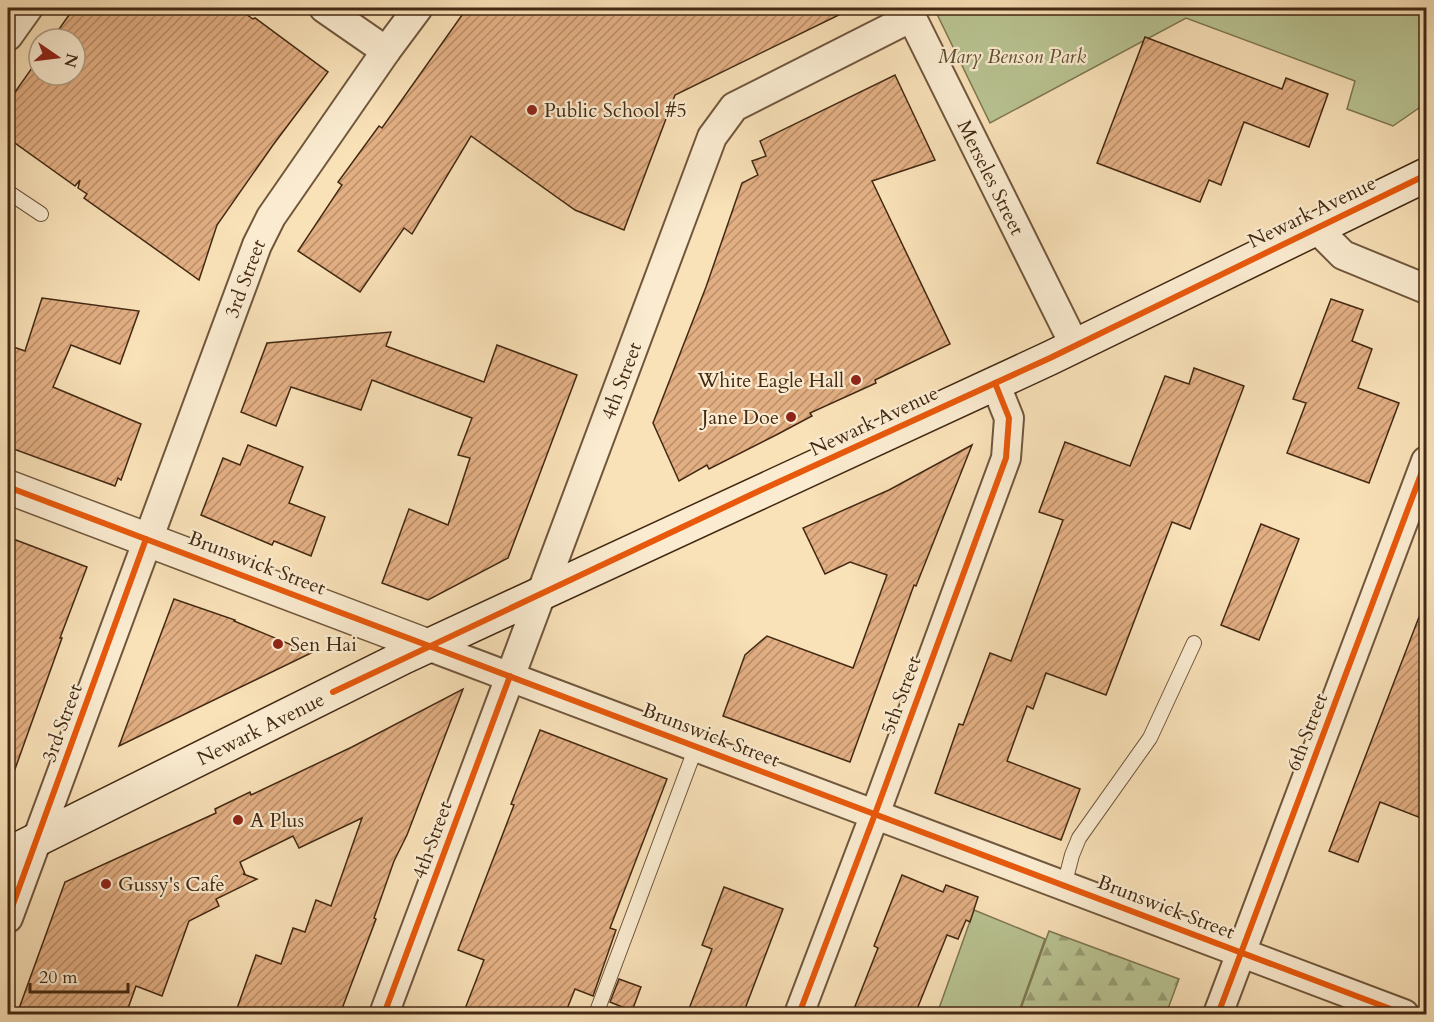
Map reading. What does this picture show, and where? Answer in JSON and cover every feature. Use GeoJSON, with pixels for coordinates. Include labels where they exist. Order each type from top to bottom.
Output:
{"type":"FeatureCollection","features":[{"type":"Feature","properties":{"kind":"main road","name":"Newark Avenue"},"geometry":{"type":"LineString","coordinates":[[8,854],[428,646],[1075,346],[1426,175]]}},
{"type":"Feature","properties":{"kind":"main road","name":"Brunswick Street"},"geometry":{"type":"LineString","coordinates":[[8,487],[428,646]]}},
{"type":"Feature","properties":{"kind":"street"},"geometry":{"type":"LineString","coordinates":[[8,36],[28,8]]}},
{"type":"Feature","properties":{"kind":"street"},"geometry":{"type":"LineString","coordinates":[[324,8],[386,51]]}},
{"type":"Feature","properties":{"kind":"street","name":"3rd Street"},"geometry":{"type":"LineString","coordinates":[[8,918],[146,539],[257,245],[271,217],[418,8]]}},
{"type":"Feature","properties":{"kind":"street","name":"Merseles Street"},"geometry":{"type":"LineString","coordinates":[[909,12],[1075,346]]}},
{"type":"Feature","properties":{"kind":"street","name":"4th Street"},"geometry":{"type":"LineString","coordinates":[[384,1014],[712,137],[734,107],[909,12]]}},
{"type":"Feature","properties":{"kind":"street"},"geometry":{"type":"LineString","coordinates":[[1317,229],[1343,255],[1426,289]]}},
{"type":"Feature","properties":{"kind":"street","name":"5th Street"},"geometry":{"type":"LineString","coordinates":[[799,1014],[1006,458],[1009,418],[995,383]]}},
{"type":"Feature","properties":{"kind":"street","name":"6th Street"},"geometry":{"type":"LineString","coordinates":[[1218,1014],[1426,461]]}},
{"type":"Feature","properties":{"kind":"street","name":"Brunswick Street"},"geometry":{"type":"LineString","coordinates":[[428,646],[1404,1014]]}},
{"type":"Feature","properties":{"kind":"lane"},"geometry":{"type":"LineString","coordinates":[[8,192],[41,214]]}},
{"type":"Feature","properties":{"kind":"lane"},"geometry":{"type":"LineString","coordinates":[[1064,886],[1072,855],[1080,838],[1150,738],[1194,643]]}},
{"type":"Feature","properties":{"kind":"lane"},"geometry":{"type":"LineString","coordinates":[[596,1014],[696,747]]}},
{"type":"Feature","properties":{"kind":"green space","name":"Mary Benson Park"},"geometry":{"type":"Polygon","coordinates":[[[934,8],[1426,8],[1426,103],[1393,126],[1347,109],[1355,81],[1186,18],[990,123],[934,8]]]}},
{"type":"Feature","properties":{"kind":"green space"},"geometry":{"type":"Polygon","coordinates":[[[974,910],[1045,939],[1018,1014],[937,1014],[974,910]]]}},
{"type":"Feature","properties":{"kind":"green space"},"geometry":{"type":"Polygon","coordinates":[[[1049,931],[1179,979],[1166,1014],[1019,1014],[1049,931]]]}},
{"type":"Feature","properties":{"kind":"building"},"geometry":{"type":"Polygon","coordinates":[[[74,8],[237,8],[253,19],[255,18],[328,72],[217,225],[199,280],[84,198],[87,194],[78,188],[80,180],[75,186],[8,138],[8,102],[27,75],[27,87],[87,87],[87,27],[61,27],[74,8]]]}},
{"type":"Feature","properties":{"kind":"building","name":"Public School #5"},"geometry":{"type":"Polygon","coordinates":[[[467,8],[853,8],[675,95],[624,230],[575,210],[471,136],[412,234],[404,228],[360,292],[298,251],[342,185],[338,182],[379,126],[382,128],[467,8]]]}},
{"type":"Feature","properties":{"kind":"building"},"geometry":{"type":"Polygon","coordinates":[[[1145,37],[1282,89],[1286,78],[1328,94],[1309,147],[1244,122],[1221,185],[1209,180],[1200,202],[1097,163],[1145,37]]]}},
{"type":"Feature","properties":{"kind":"building"},"geometry":{"type":"Polygon","coordinates":[[[895,75],[935,160],[872,181],[950,344],[875,380],[876,383],[810,413],[812,416],[709,469],[707,465],[679,481],[653,423],[706,287],[742,183],[758,175],[752,161],[766,156],[760,141],[895,75]]]}},
{"type":"Feature","properties":{"kind":"building"},"geometry":{"type":"Polygon","coordinates":[[[42,298],[139,311],[120,364],[71,345],[53,387],[141,424],[121,480],[118,478],[115,486],[8,447],[8,345],[25,351],[42,298]]]}},
{"type":"Feature","properties":{"kind":"building"},"geometry":{"type":"Polygon","coordinates":[[[1331,299],[1363,310],[1352,341],[1372,349],[1358,388],[1399,403],[1369,483],[1287,453],[1306,403],[1293,399],[1331,299]]]}},
{"type":"Feature","properties":{"kind":"building"},"geometry":{"type":"Polygon","coordinates":[[[391,332],[386,346],[484,382],[497,345],[577,375],[508,558],[428,600],[382,583],[409,509],[448,525],[470,458],[458,455],[472,418],[372,380],[361,410],[291,387],[276,426],[241,412],[267,343],[391,332]]]}},
{"type":"Feature","properties":{"kind":"building"},"geometry":{"type":"Polygon","coordinates":[[[1194,368],[1244,386],[1190,529],[1172,522],[1106,695],[1046,673],[1033,709],[1027,706],[1007,761],[1080,789],[1061,840],[935,793],[959,724],[963,725],[990,653],[1011,661],[1063,520],[1039,512],[1065,442],[1130,466],[1165,376],[1189,384],[1194,368]]]}},
{"type":"Feature","properties":{"kind":"building"},"geometry":{"type":"Polygon","coordinates":[[[248,445],[303,467],[289,503],[325,517],[311,556],[274,541],[272,545],[201,515],[223,458],[240,465],[248,445]]]}},
{"type":"Feature","properties":{"kind":"building"},"geometry":{"type":"Polygon","coordinates":[[[972,445],[916,586],[914,585],[850,762],[723,716],[745,655],[767,636],[853,668],[887,575],[850,562],[825,574],[803,528],[889,490],[972,445]]]}},
{"type":"Feature","properties":{"kind":"building"},"geometry":{"type":"Polygon","coordinates":[[[1261,524],[1299,539],[1259,640],[1221,625],[1261,524]]]}},
{"type":"Feature","properties":{"kind":"building"},"geometry":{"type":"Polygon","coordinates":[[[8,537],[87,567],[10,783],[8,782],[8,537]]]}},
{"type":"Feature","properties":{"kind":"building"},"geometry":{"type":"Polygon","coordinates":[[[174,599],[235,620],[311,653],[119,746],[174,599]]]}},
{"type":"Feature","properties":{"kind":"building"},"geometry":{"type":"Polygon","coordinates":[[[1424,604],[1426,605],[1426,820],[1380,802],[1358,862],[1329,851],[1424,604]]]}},
{"type":"Feature","properties":{"kind":"building"},"geometry":{"type":"Polygon","coordinates":[[[463,689],[407,835],[394,861],[374,918],[376,919],[340,1014],[235,1014],[256,955],[281,964],[293,928],[305,932],[316,900],[331,906],[362,818],[299,848],[293,836],[240,862],[245,874],[243,874],[257,879],[216,899],[219,906],[189,921],[162,996],[136,986],[126,1014],[17,1014],[65,882],[216,813],[215,809],[250,792],[251,795],[352,747],[463,689]]]}},
{"type":"Feature","properties":{"kind":"building"},"geometry":{"type":"Polygon","coordinates":[[[540,730],[667,779],[610,928],[616,930],[593,996],[575,989],[565,1014],[463,1014],[484,960],[458,950],[514,805],[511,804],[540,730]]]}},
{"type":"Feature","properties":{"kind":"building"},"geometry":{"type":"Polygon","coordinates":[[[902,875],[943,892],[946,885],[978,897],[970,922],[966,920],[958,939],[947,935],[915,1014],[852,1014],[878,948],[874,946],[902,875]]]}},
{"type":"Feature","properties":{"kind":"building"},"geometry":{"type":"Polygon","coordinates":[[[724,887],[783,909],[743,1014],[687,1014],[712,949],[702,945],[724,887]]]}},
{"type":"Feature","properties":{"kind":"building"},"geometry":{"type":"Polygon","coordinates":[[[619,979],[641,987],[632,1011],[610,1002],[619,979]]]}},
{"type":"Feature","properties":{"kind":"cycle path"},"geometry":{"type":"LineString","coordinates":[[333,692],[761,490],[1050,358],[1426,175]]}},
{"type":"Feature","properties":{"kind":"cycle path"},"geometry":{"type":"LineString","coordinates":[[799,1014],[1006,458],[1009,418],[995,383]]}},
{"type":"Feature","properties":{"kind":"cycle path"},"geometry":{"type":"LineString","coordinates":[[1218,1014],[1426,461]]}},
{"type":"Feature","properties":{"kind":"cycle path"},"geometry":{"type":"LineString","coordinates":[[8,487],[1404,1014]]}},
{"type":"Feature","properties":{"kind":"cycle path"},"geometry":{"type":"LineString","coordinates":[[8,918],[146,539]]}},
{"type":"Feature","properties":{"kind":"cycle path"},"geometry":{"type":"LineString","coordinates":[[384,1014],[510,676]]}},
{"type":"Feature","properties":{"kind":"place","name":"Public School #5"},"geometry":{"type":"Point","coordinates":[532,110]}},
{"type":"Feature","properties":{"kind":"place","name":"White Eagle Hall"},"geometry":{"type":"Point","coordinates":[856,380]}},
{"type":"Feature","properties":{"kind":"place","name":"Jane Doe"},"geometry":{"type":"Point","coordinates":[791,417]}},
{"type":"Feature","properties":{"kind":"place","name":"Sen Hai"},"geometry":{"type":"Point","coordinates":[278,644]}},
{"type":"Feature","properties":{"kind":"place","name":"A Plus"},"geometry":{"type":"Point","coordinates":[238,820]}},
{"type":"Feature","properties":{"kind":"place","name":"Gussy's Cafe"},"geometry":{"type":"Point","coordinates":[106,884]}}]}
